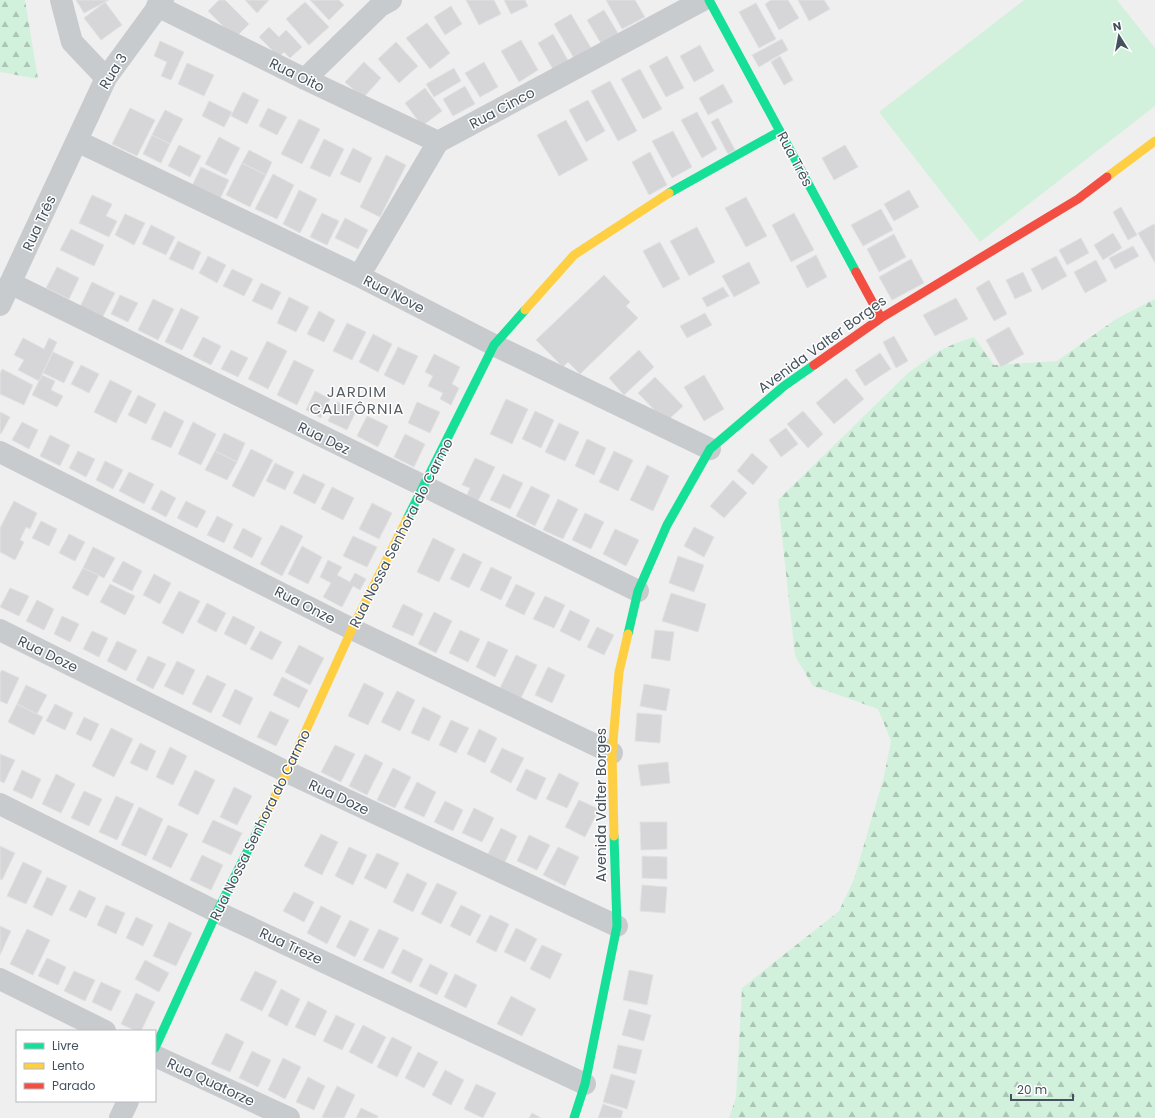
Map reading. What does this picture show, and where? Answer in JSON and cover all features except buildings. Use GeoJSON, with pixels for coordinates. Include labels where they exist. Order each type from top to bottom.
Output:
{"type":"FeatureCollection","features":[{"type":"Feature","properties":{"kind":"street"},"geometry":{"type":"LineString","coordinates":[[61,0],[72,42],[106,78]]}},
{"type":"Feature","properties":{"kind":"street"},"geometry":{"type":"LineString","coordinates":[[305,79],[380,6],[391,0]]}},
{"type":"Feature","properties":{"kind":"street","name":"Rua Cinco"},"geometry":{"type":"LineString","coordinates":[[438,142],[703,0]]}},
{"type":"Feature","properties":{"kind":"street","name":"Rua Três"},"geometry":{"type":"LineString","coordinates":[[709,0],[880,318]]}},
{"type":"Feature","properties":{"kind":"street","name":"Rua 3"},"geometry":{"type":"LineString","coordinates":[[77,141],[106,78],[160,3]]}},
{"type":"Feature","properties":{"kind":"street","name":"Rua Oito"},"geometry":{"type":"LineString","coordinates":[[160,3],[305,79],[438,142]]}},
{"type":"Feature","properties":{"kind":"street","name":"Rua Nossa Senhora do Carmo"},"geometry":{"type":"LineString","coordinates":[[156,1046],[217,912],[287,772],[352,629],[494,345],[574,255],[666,194],[780,131]]}},
{"type":"Feature","properties":{"kind":"street","name":"Rua Três"},"geometry":{"type":"LineString","coordinates":[[0,305],[77,141]]}},
{"type":"Feature","properties":{"kind":"street","name":"Rua Nove"},"geometry":{"type":"LineString","coordinates":[[77,141],[358,276],[494,345],[710,450]]}},
{"type":"Feature","properties":{"kind":"street","name":"Avenida Valter Borges"},"geometry":{"type":"LineString","coordinates":[[574,1118],[585,1084],[617,926],[612,753],[619,672],[638,591],[667,525],[710,450],[784,386],[880,318],[1078,199],[1155,141]]}},
{"type":"Feature","properties":{"kind":"street"},"geometry":{"type":"LineString","coordinates":[[358,276],[438,142]]}},
{"type":"Feature","properties":{"kind":"street","name":"Rua Dez"},"geometry":{"type":"LineString","coordinates":[[10,283],[638,591]]}},
{"type":"Feature","properties":{"kind":"street","name":"Rua Onze"},"geometry":{"type":"LineString","coordinates":[[0,452],[352,629],[612,753]]}},
{"type":"Feature","properties":{"kind":"street","name":"Rua Doze"},"geometry":{"type":"LineString","coordinates":[[0,630],[287,772],[617,926]]}},
{"type":"Feature","properties":{"kind":"street","name":"Rua Treze"},"geometry":{"type":"LineString","coordinates":[[0,804],[217,912],[585,1084]]}},
{"type":"Feature","properties":{"kind":"street"},"geometry":{"type":"LineString","coordinates":[[0,979],[103,1030]]}},
{"type":"Feature","properties":{"kind":"street","name":"Rua Quatorze"},"geometry":{"type":"LineString","coordinates":[[156,1056],[289,1118]]}},
{"type":"Feature","properties":{"kind":"street"},"geometry":{"type":"LineString","coordinates":[[120,1118],[128,1102]]}},
{"type":"Feature","properties":{"kind":"green space"},"geometry":{"type":"Polygon","coordinates":[[[0,0],[25,0],[38,79],[0,72],[0,0]]]}},
{"type":"Feature","properties":{"kind":"green space"},"geometry":{"type":"Polygon","coordinates":[[[1024,0],[1117,0],[1155,48],[1155,106],[980,242],[879,112],[1024,0]]]}},
{"type":"Feature","properties":{"kind":"green space"},"geometry":{"type":"Polygon","coordinates":[[[1155,299],[1155,1118],[729,1118],[736,1097],[742,988],[839,911],[854,879],[884,776],[891,741],[878,709],[813,686],[795,656],[778,500],[909,372],[939,351],[974,337],[994,365],[1057,361],[1116,319],[1155,299]]]}},
{"type":"Feature","properties":{"kind":"traffic: fast"},"geometry":{"type":"LineString","coordinates":[[709,0],[856,272]]}},
{"type":"Feature","properties":{"kind":"traffic: fast"},"geometry":{"type":"LineString","coordinates":[[669,193],[780,131]]}},
{"type":"Feature","properties":{"kind":"traffic: fast"},"geometry":{"type":"LineString","coordinates":[[407,519],[494,345],[525,310]]}},
{"type":"Feature","properties":{"kind":"traffic: fast"},"geometry":{"type":"LineString","coordinates":[[628,634],[638,591],[667,525],[710,449],[784,386],[814,365]]}},
{"type":"Feature","properties":{"kind":"traffic: fast"},"geometry":{"type":"LineString","coordinates":[[156,1046],[217,912],[263,820]]}},
{"type":"Feature","properties":{"kind":"traffic: fast"},"geometry":{"type":"LineString","coordinates":[[574,1118],[585,1084],[617,926],[614,836]]}},
{"type":"Feature","properties":{"kind":"traffic: slow"},"geometry":{"type":"LineString","coordinates":[[1107,177],[1155,141]]}},
{"type":"Feature","properties":{"kind":"traffic: slow"},"geometry":{"type":"LineString","coordinates":[[525,310],[574,255],[669,193]]}},
{"type":"Feature","properties":{"kind":"traffic: slow"},"geometry":{"type":"LineString","coordinates":[[263,820],[287,772],[352,629],[407,519]]}},
{"type":"Feature","properties":{"kind":"traffic: slow"},"geometry":{"type":"LineString","coordinates":[[614,836],[612,753],[619,672],[628,634]]}},
{"type":"Feature","properties":{"kind":"traffic: jam"},"geometry":{"type":"LineString","coordinates":[[814,365],[881,318],[1078,199],[1107,177]]}},
{"type":"Feature","properties":{"kind":"traffic: jam"},"geometry":{"type":"LineString","coordinates":[[856,272],[881,318]]}},
{"type":"Feature","properties":{"kind":"district","name":"JARDIM CALIFÔRNIA"},"geometry":{"type":"Point","coordinates":[357,400]}}]}
